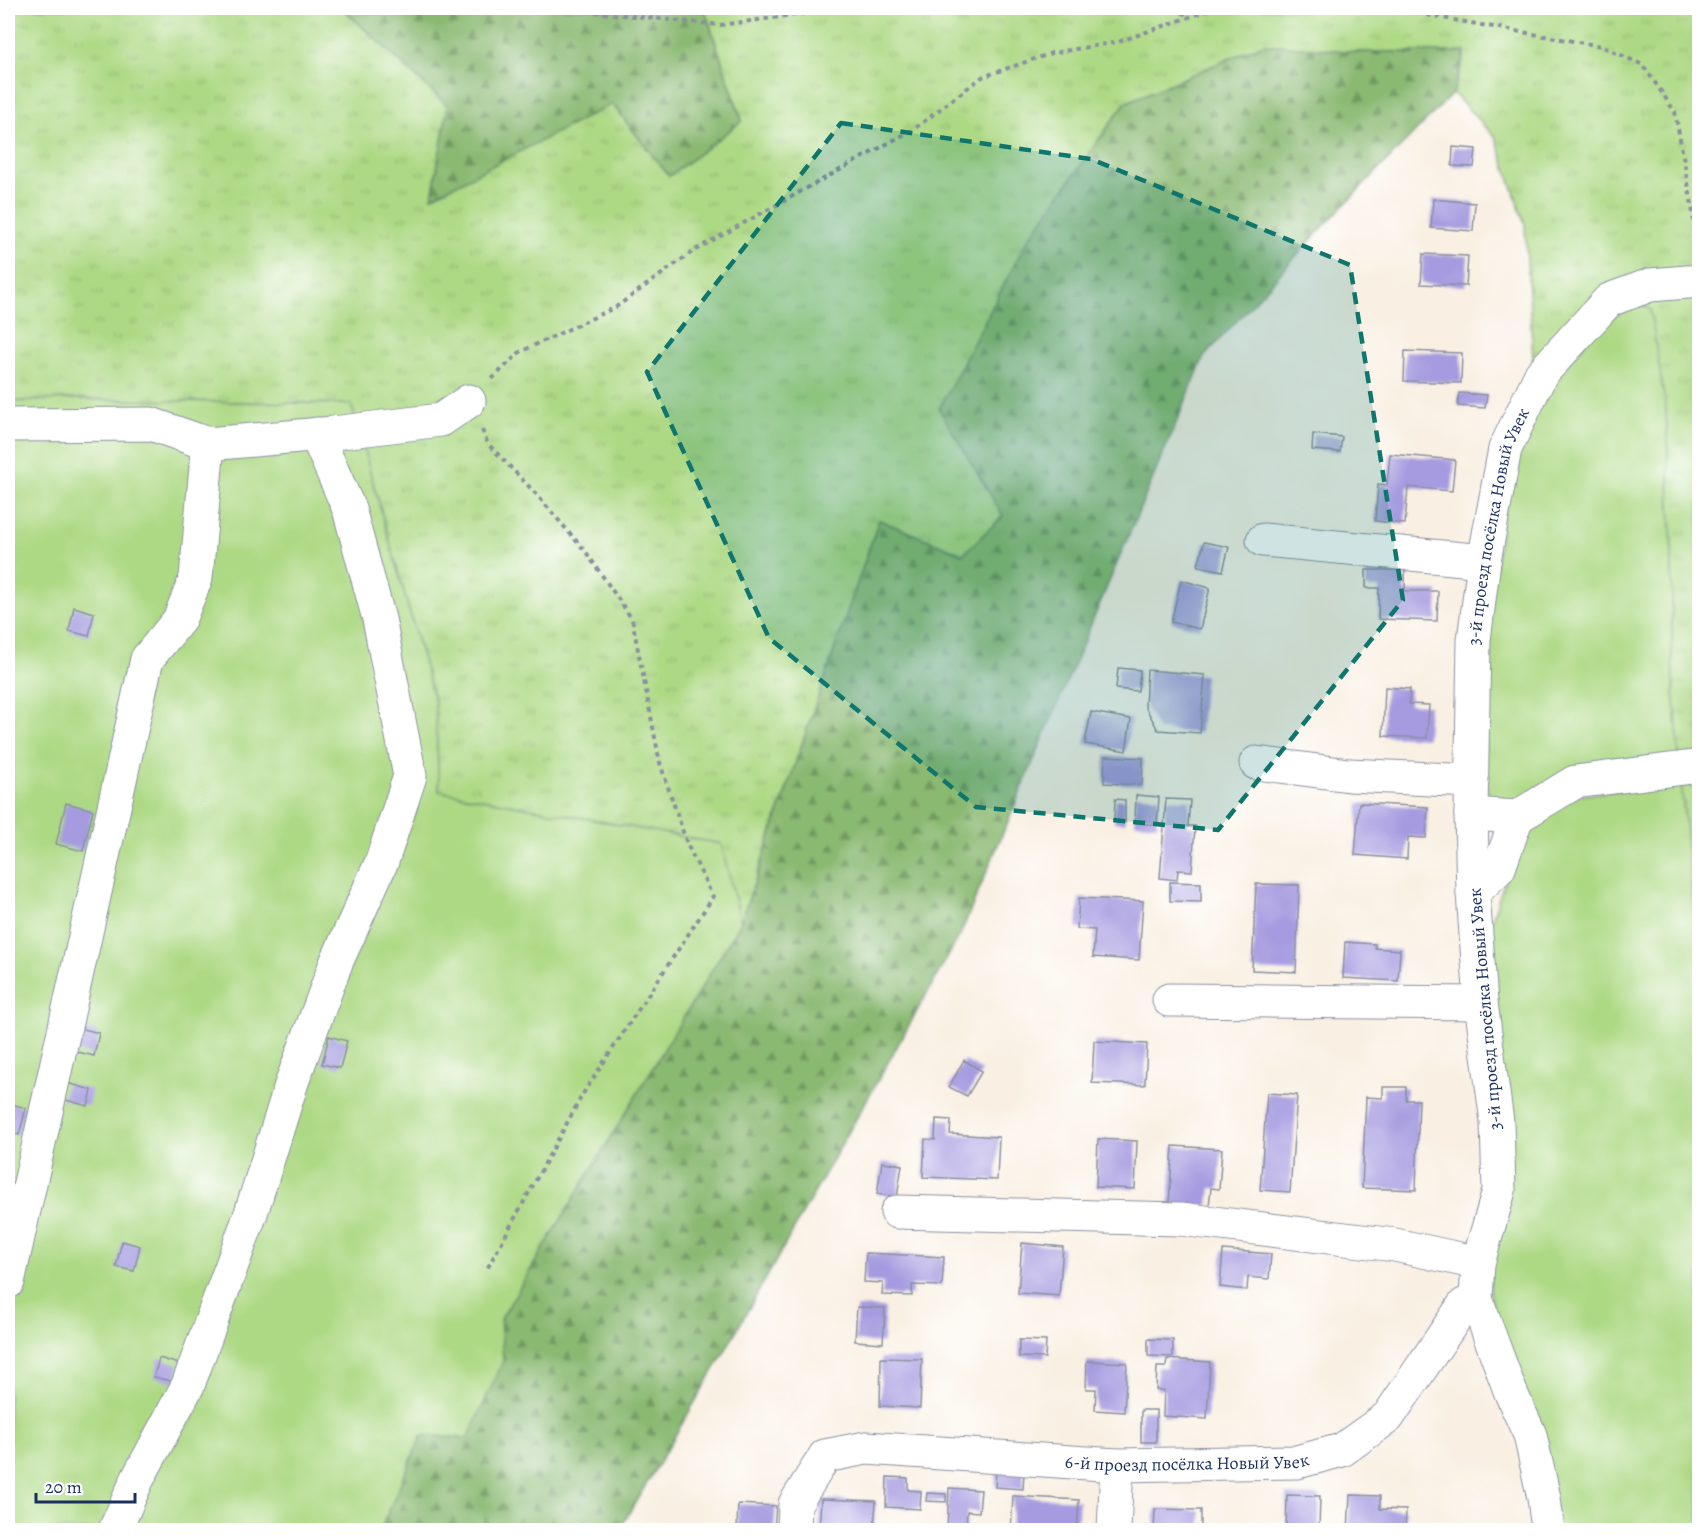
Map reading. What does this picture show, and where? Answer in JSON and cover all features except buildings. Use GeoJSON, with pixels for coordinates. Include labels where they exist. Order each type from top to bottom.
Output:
{"type":"FeatureCollection","features":[{"type":"Feature","properties":{"kind":"street","name":"3-й проезд посёлка Новый Увек"},"geometry":{"type":"LineString","coordinates":[[1548,1530],[1544,1498],[1530,1435],[1511,1393],[1476,1299],[1478,1263],[1499,1191],[1497,1122],[1481,1003],[1473,893],[1471,814],[1474,640],[1484,561],[1505,450],[1541,374],[1609,300],[1698,266]]}},
{"type":"Feature","properties":{"kind":"street"},"geometry":{"type":"LineString","coordinates":[[8,425],[151,424],[207,444],[441,420],[469,401]]}},
{"type":"Feature","properties":{"kind":"street"},"geometry":{"type":"LineString","coordinates":[[115,1530],[138,1478],[188,1385],[251,1213],[292,1082],[336,963],[382,861],[410,776],[379,619],[349,509],[316,434]]}},
{"type":"Feature","properties":{"kind":"street"},"geometry":{"type":"LineString","coordinates":[[8,1282],[147,659],[179,620],[196,578],[207,444]]}},
{"type":"Feature","properties":{"kind":"street"},"geometry":{"type":"LineString","coordinates":[[1263,540],[1484,561]]}},
{"type":"Feature","properties":{"kind":"street"},"geometry":{"type":"LineString","coordinates":[[1256,763],[1348,775],[1472,781]]}},
{"type":"Feature","properties":{"kind":"street"},"geometry":{"type":"LineString","coordinates":[[1471,814],[1517,817],[1575,782],[1700,766]]}},
{"type":"Feature","properties":{"kind":"street"},"geometry":{"type":"LineString","coordinates":[[1473,893],[1499,868],[1517,817]]}},
{"type":"Feature","properties":{"kind":"street"},"geometry":{"type":"LineString","coordinates":[[1169,1000],[1481,1003]]}},
{"type":"Feature","properties":{"kind":"street"},"geometry":{"type":"LineString","coordinates":[[897,1212],[1180,1219],[1395,1245],[1478,1263]]}},
{"type":"Feature","properties":{"kind":"street","name":"6-й проезд посёлка Новый Увек"},"geometry":{"type":"LineString","coordinates":[[794,1530],[795,1504],[825,1456],[866,1448],[1117,1465],[1297,1462],[1342,1450],[1388,1417],[1464,1305],[1476,1299]]}},
{"type":"Feature","properties":{"kind":"street"},"geometry":{"type":"LineString","coordinates":[[1114,1530],[1117,1465]]}},
{"type":"Feature","properties":{"kind":"path"},"geometry":{"type":"LineString","coordinates":[[568,8],[720,26],[848,8]]}},
{"type":"Feature","properties":{"kind":"path"},"geometry":{"type":"LineString","coordinates":[[1174,8],[1190,17]]}},
{"type":"Feature","properties":{"kind":"path"},"geometry":{"type":"LineString","coordinates":[[488,1269],[584,1092],[713,897],[687,844],[660,763],[632,619],[586,552],[537,495],[488,444],[469,401],[520,352],[616,307],[695,250],[914,129],[982,77],[1052,53],[1118,42],[1215,8]]}},
{"type":"Feature","properties":{"kind":"path"},"geometry":{"type":"LineString","coordinates":[[1401,8],[1431,16],[1601,46],[1642,65],[1675,112],[1692,205],[1698,266]]}},
{"type":"Feature","properties":{"kind":"highlighted area"},"geometry":{"type":"Polygon","coordinates":[[[841,123],[1091,159],[1350,265],[1403,600],[1218,830],[976,807],[769,638],[647,372],[841,123]]]}},
{"type":"Feature","properties":{"kind":"green space"},"geometry":{"type":"Polygon","coordinates":[[[8,8],[342,8],[448,106],[433,196],[612,103],[669,176],[742,121],[704,8],[1699,8],[1699,753],[1679,757],[1672,663],[1672,552],[1666,410],[1551,383],[1533,359],[1525,225],[1496,138],[1453,93],[1465,53],[1356,52],[1264,44],[1125,103],[1027,241],[939,409],[1004,516],[963,554],[879,520],[741,922],[720,844],[439,791],[435,703],[351,404],[67,399],[8,402],[8,8]]]}},
{"type":"Feature","properties":{"kind":"green space"},"geometry":{"type":"Polygon","coordinates":[[[342,8],[704,8],[742,121],[669,176],[612,104],[432,197],[448,106],[342,8]]]}},
{"type":"Feature","properties":{"kind":"green space"},"geometry":{"type":"Polygon","coordinates":[[[1264,44],[1356,52],[1465,52],[1453,93],[1321,229],[1204,357],[960,935],[717,1365],[619,1530],[380,1530],[422,1435],[503,1361],[500,1320],[741,922],[879,520],[963,554],[1003,516],[939,409],[1027,241],[1125,103],[1264,44]]]}},
{"type":"Feature","properties":{"kind":"green space"},"geometry":{"type":"Polygon","coordinates":[[[1636,302],[1650,309],[1666,410],[1672,552],[1672,663],[1679,757],[1513,803],[1491,801],[1486,784],[1483,641],[1514,452],[1551,383],[1602,324],[1636,302]]]}},
{"type":"Feature","properties":{"kind":"green space"},"geometry":{"type":"Polygon","coordinates":[[[67,399],[351,404],[435,703],[439,791],[721,844],[741,922],[500,1320],[503,1361],[468,1438],[422,1435],[380,1530],[8,1530],[8,402],[67,399]]]}},
{"type":"Feature","properties":{"kind":"green space"},"geometry":{"type":"Polygon","coordinates":[[[1699,779],[1699,977],[1681,782],[1699,779]]]}},
{"type":"Feature","properties":{"kind":"green space"},"geometry":{"type":"Polygon","coordinates":[[[1681,782],[1700,977],[1699,1530],[1557,1530],[1490,1294],[1489,929],[1506,876],[1528,828],[1568,797],[1681,782]]]}}]}
